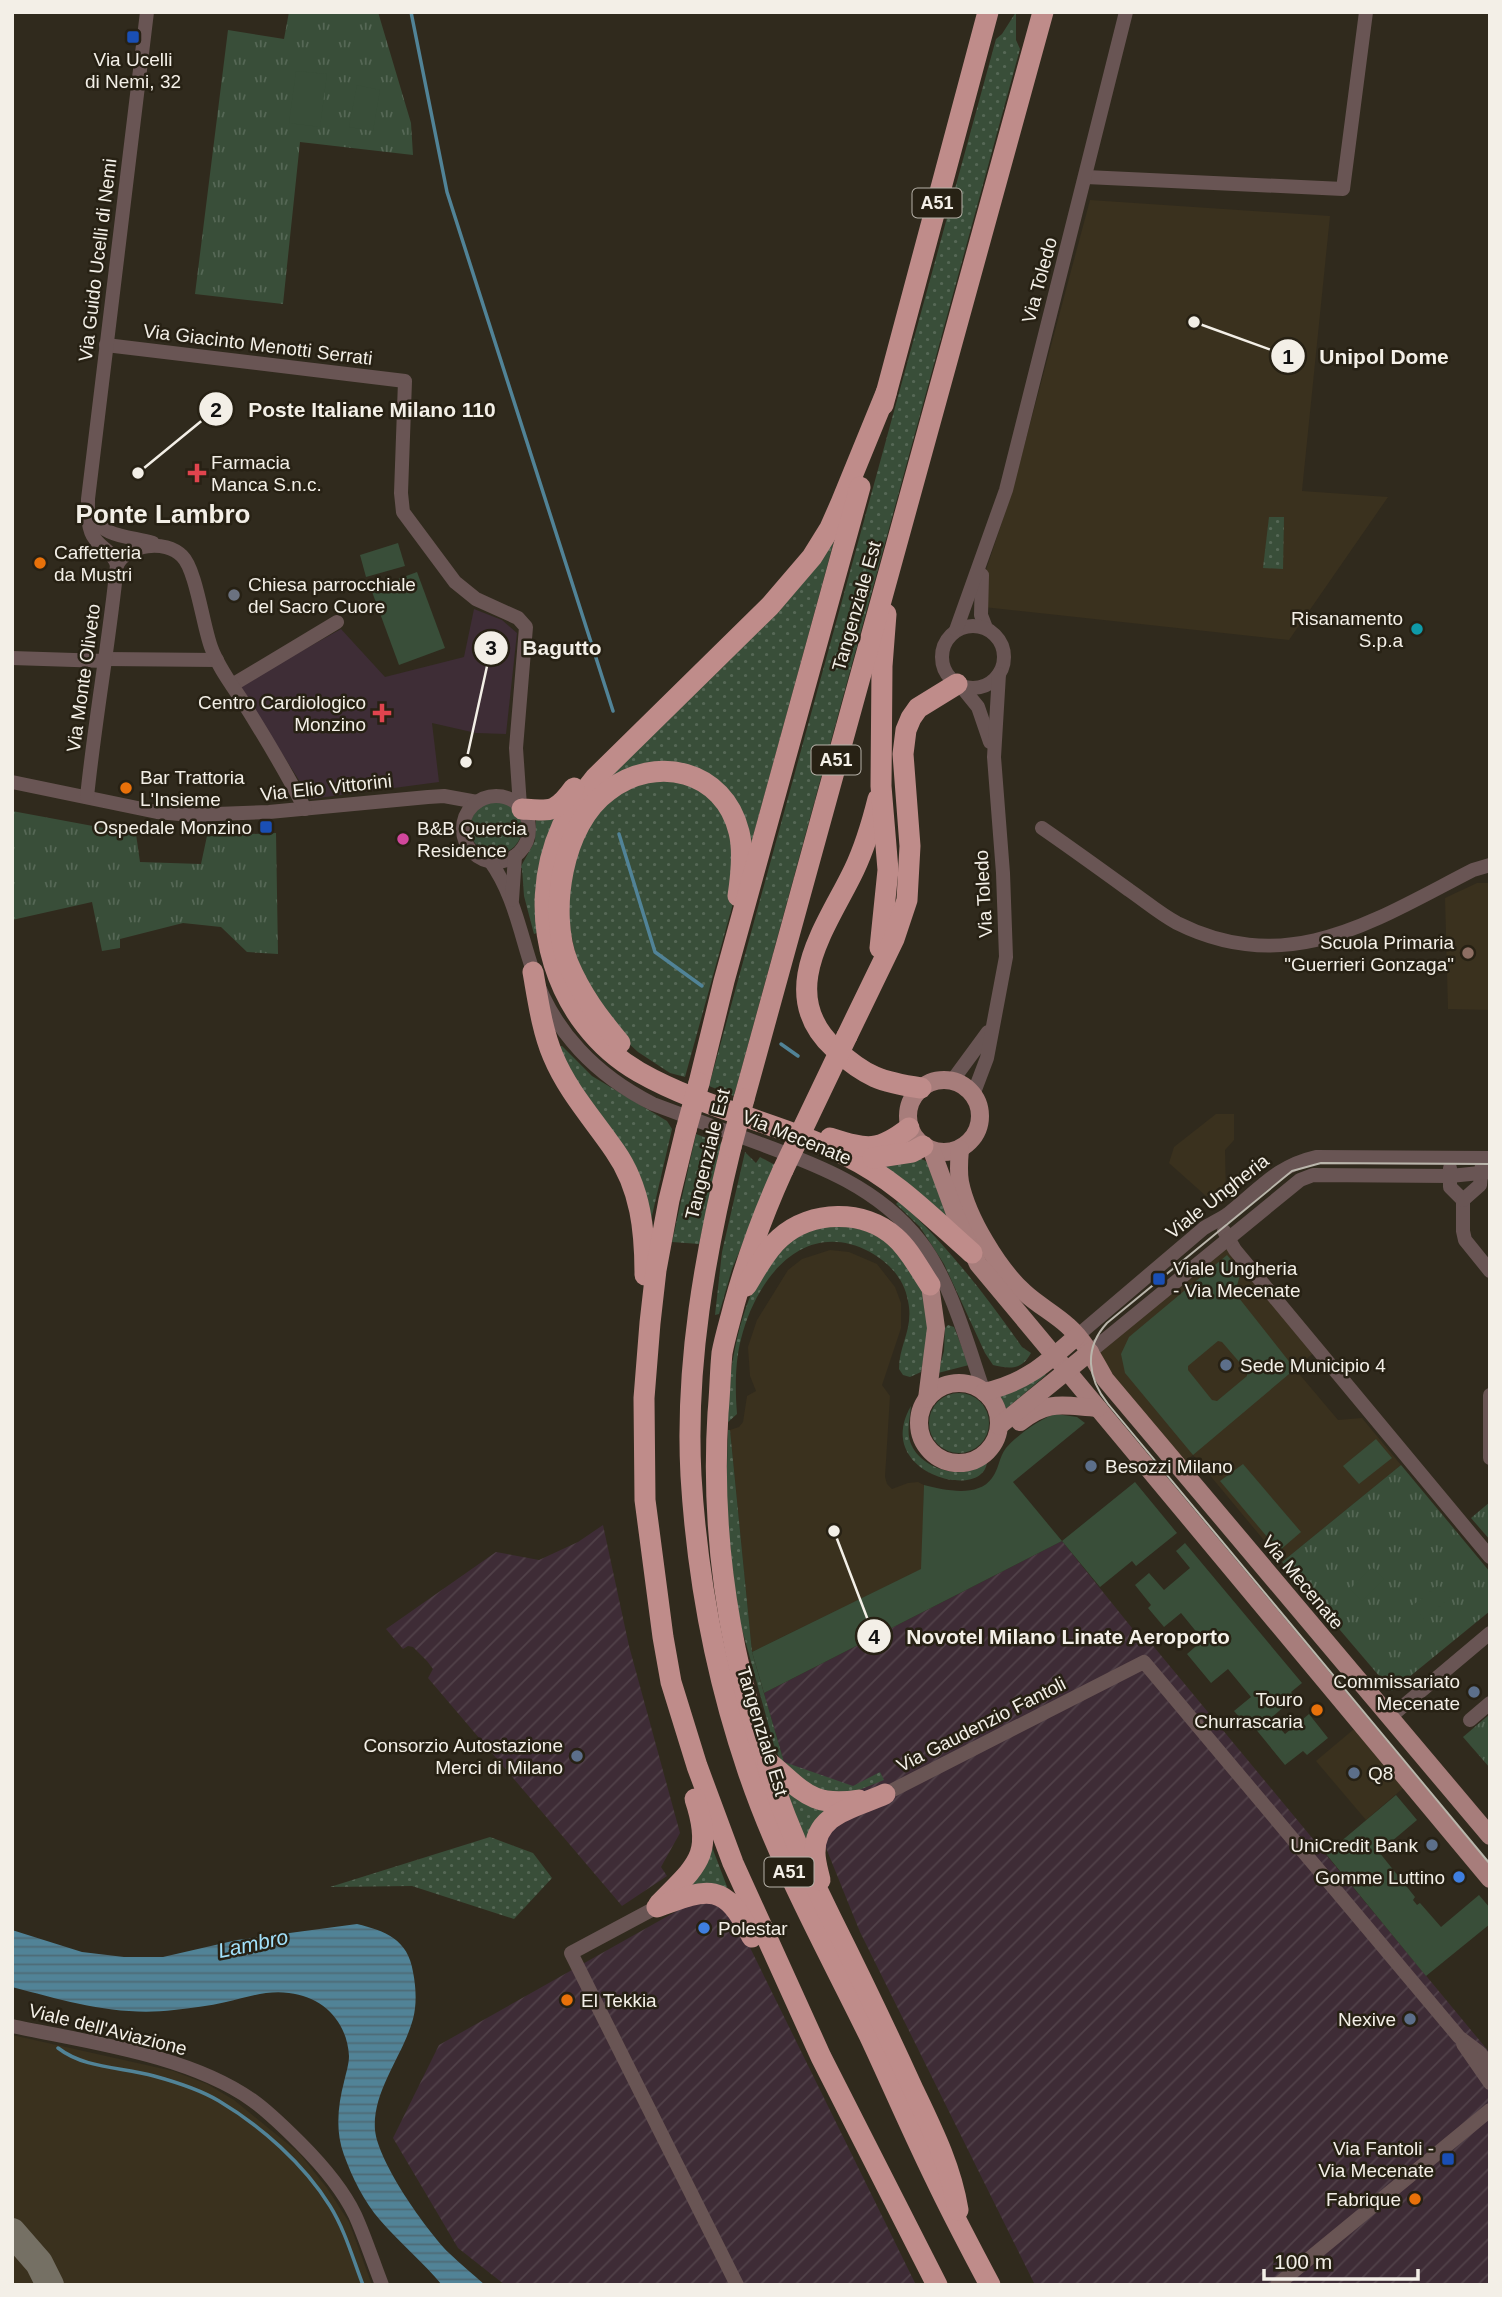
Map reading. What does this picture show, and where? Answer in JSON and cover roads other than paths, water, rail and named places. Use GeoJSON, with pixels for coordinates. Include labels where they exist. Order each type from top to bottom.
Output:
{"type":"FeatureCollection","features":[{"type":"Feature","properties":{"kind":"highway","name":"Tangenziale Est"},"geometry":{"type":"LineString","coordinates":[[937,2285],[821,2057],[733,1863],[697,1766],[671,1682],[663,1637],[645,1500],[645,1376],[656,1270],[669,1199],[686,1130],[724,981],[988,12]]}},
{"type":"Feature","properties":{"kind":"highway","name":"Tangenziale Est"},"geometry":{"type":"LineString","coordinates":[[990,2285],[790,1874],[748,1771],[706,1608],[691,1474],[693,1380],[703,1281],[715,1213],[731,1147],[877,611],[888,584],[1043,12]]}},
{"type":"Feature","properties":{"kind":"highway"},"geometry":{"type":"LineString","coordinates":[[886,393],[830,528],[812,557],[785,590],[595,778],[576,803],[562,826],[551,858],[545,926],[559,981],[572,1006],[613,1054],[667,1087],[847,1156],[896,1185],[972,1253]]}},
{"type":"Feature","properties":{"kind":"highway"},"geometry":{"type":"LineString","coordinates":[[877,971],[886,912],[888,870],[881,786],[881,666],[888,584]]}},
{"type":"Feature","properties":{"kind":"highway"},"geometry":{"type":"LineString","coordinates":[[959,685],[918,708],[906,730],[903,754],[910,846],[907,900],[894,939],[759,1225],[736,1299],[722,1352],[716,1449],[716,1510],[722,1576],[738,1667],[765,1760],[789,1829],[938,2143],[953,2181],[961,2230]]}},
{"type":"Feature","properties":{"kind":"highway"},"geometry":{"type":"LineString","coordinates":[[521,808],[545,811],[559,806],[582,778],[639,721],[670,696],[685,690]]}},
{"type":"Feature","properties":{"kind":"highway"},"geometry":{"type":"LineString","coordinates":[[724,981],[740,883],[739,833],[731,812],[709,785],[695,777],[659,770],[624,780],[601,796],[583,817],[567,855],[561,883],[561,936],[567,961],[594,1013],[621,1044],[658,1072],[811,1132],[854,1145],[878,1147],[889,1143],[909,1128]]}},
{"type":"Feature","properties":{"kind":"highway"},"geometry":{"type":"LineString","coordinates":[[881,786],[865,846],[811,953],[808,994],[811,1014],[818,1027],[828,1043],[849,1061],[873,1078],[921,1088]]}},
{"type":"Feature","properties":{"kind":"highway"},"geometry":{"type":"LineString","coordinates":[[533,972],[543,1026],[553,1057],[581,1107],[616,1152],[630,1179],[640,1209],[645,1237],[645,1376]]}},
{"type":"Feature","properties":{"kind":"highway"},"geometry":{"type":"LineString","coordinates":[[847,1156],[881,1158],[928,1148]]}},
{"type":"Feature","properties":{"kind":"highway"},"geometry":{"type":"LineString","coordinates":[[736,1299],[779,1238],[813,1219],[832,1217],[849,1217],[885,1229],[903,1245],[930,1285]]}},
{"type":"Feature","properties":{"kind":"highway"},"geometry":{"type":"LineString","coordinates":[[657,1907],[696,1865],[704,1844],[702,1819],[669,1708],[671,1682]]}},
{"type":"Feature","properties":{"kind":"highway"},"geometry":{"type":"LineString","coordinates":[[765,1760],[792,1785],[814,1798],[844,1802],[885,1794]]}},
{"type":"Feature","properties":{"kind":"highway"},"geometry":{"type":"LineString","coordinates":[[822,1900],[815,1856],[819,1829],[830,1818],[885,1794]]}},
{"type":"Feature","properties":{"kind":"highway"},"geometry":{"type":"LineString","coordinates":[[657,1907],[703,1892],[715,1894],[730,1903],[743,1919],[788,2009],[821,2057]]}},
{"type":"Feature","properties":{"kind":"main road"},"geometry":{"type":"LineString","coordinates":[[936,1081],[953,1081],[964,1086],[973,1095],[979,1108],[979,1127],[971,1140],[960,1149],[941,1153],[928,1148],[913,1136],[909,1128],[908,1112],[921,1088],[936,1081]]}},
{"type":"Feature","properties":{"kind":"main road"},"geometry":{"type":"LineString","coordinates":[[928,1148],[978,1264],[1490,1879]]}},
{"type":"Feature","properties":{"kind":"main road","name":"Via Mecenate"},"geometry":{"type":"LineString","coordinates":[[960,1149],[959,1179],[963,1194],[979,1229],[1001,1265],[1022,1291],[1077,1336],[1090,1352],[1105,1379],[1490,1836]]}},
{"type":"Feature","properties":{"kind":"main road","name":"Via Mecenate"},"geometry":{"type":"LineString","coordinates":[[930,1285],[936,1328],[927,1399],[920,1413],[919,1430],[928,1448],[939,1458],[953,1463],[968,1462],[986,1453],[997,1434],[1066,1370],[1090,1352]]}},
{"type":"Feature","properties":{"kind":"main road"},"geometry":{"type":"LineString","coordinates":[[927,1399],[937,1389],[951,1384],[966,1384],[985,1392],[1013,1385],[1030,1375],[1077,1336]]}},
{"type":"Feature","properties":{"kind":"main road","name":"Via Mecenate"},"geometry":{"type":"LineString","coordinates":[[985,1392],[996,1408],[997,1434]]}},
{"type":"Feature","properties":{"kind":"main road","name":"Via Mecenate"},"geometry":{"type":"LineString","coordinates":[[997,1434],[1040,1408],[1098,1408]]}},
{"type":"Feature","properties":{"kind":"street","name":"Via Guido Ucelli di Nemi"},"geometry":{"type":"LineString","coordinates":[[117,565],[115,558],[93,538],[88,512],[146,12]]}},
{"type":"Feature","properties":{"kind":"street","name":"Via Toledo"},"geometry":{"type":"LineString","coordinates":[[983,556],[1009,478],[1126,12]]}},
{"type":"Feature","properties":{"kind":"street"},"geometry":{"type":"LineString","coordinates":[[1086,177],[1343,189],[1366,12]]}},
{"type":"Feature","properties":{"kind":"street","name":"Via Giacinto Menotti Serrati"},"geometry":{"type":"LineString","coordinates":[[106,345],[405,382],[401,493],[403,512],[455,582],[476,598],[518,618],[526,627],[516,777]]}},
{"type":"Feature","properties":{"kind":"street"},"geometry":{"type":"LineString","coordinates":[[88,512],[95,522],[112,534],[166,548],[180,554],[187,563],[210,646],[276,755],[305,809]]}},
{"type":"Feature","properties":{"kind":"street"},"geometry":{"type":"LineString","coordinates":[[117,565],[123,555],[132,550],[166,548]]}},
{"type":"Feature","properties":{"kind":"street"},"geometry":{"type":"LineString","coordinates":[[983,556],[981,615],[986,628]]}},
{"type":"Feature","properties":{"kind":"street"},"geometry":{"type":"LineString","coordinates":[[983,556],[956,630],[944,643],[942,657],[945,671],[978,707],[987,726],[994,757]]}},
{"type":"Feature","properties":{"kind":"street","name":"Via Monte Oliveto"},"geometry":{"type":"LineString","coordinates":[[87,797],[110,640],[117,565]]}},
{"type":"Feature","properties":{"kind":"street"},"geometry":{"type":"LineString","coordinates":[[232,685],[337,622]]}},
{"type":"Feature","properties":{"kind":"street"},"geometry":{"type":"LineString","coordinates":[[956,630],[971,625],[986,628],[996,635],[1003,647],[1005,657],[999,674],[994,757]]}},
{"type":"Feature","properties":{"kind":"street"},"geometry":{"type":"LineString","coordinates":[[12,658],[217,660]]}},
{"type":"Feature","properties":{"kind":"street"},"geometry":{"type":"LineString","coordinates":[[959,685],[982,687],[999,674]]}},
{"type":"Feature","properties":{"kind":"street","name":"Via Toledo"},"geometry":{"type":"LineString","coordinates":[[973,1095],[987,1058],[1006,957],[994,757]]}},
{"type":"Feature","properties":{"kind":"street"},"geometry":{"type":"LineString","coordinates":[[499,796],[510,788],[516,777]]}},
{"type":"Feature","properties":{"kind":"street"},"geometry":{"type":"LineString","coordinates":[[516,777],[521,808],[528,822],[524,847],[515,856],[499,861],[478,856],[469,847],[464,835],[464,823],[477,802],[499,796],[508,798],[521,808]]}},
{"type":"Feature","properties":{"kind":"street","name":"Via Elio Vittorini"},"geometry":{"type":"LineString","coordinates":[[12,782],[157,812],[190,815],[253,814],[418,797],[444,796],[477,802]]}},
{"type":"Feature","properties":{"kind":"street"},"geometry":{"type":"LineString","coordinates":[[437,798],[452,808],[464,823]]}},
{"type":"Feature","properties":{"kind":"street"},"geometry":{"type":"LineString","coordinates":[[1042,828],[1176,922],[1219,939],[1254,945],[1296,945],[1347,932],[1490,864]]}},
{"type":"Feature","properties":{"kind":"street","name":"Via Mecenate"},"geometry":{"type":"LineString","coordinates":[[512,900],[515,856]]}},
{"type":"Feature","properties":{"kind":"street","name":"Via Mecenate"},"geometry":{"type":"LineString","coordinates":[[490,861],[512,900],[533,972],[547,1004],[580,1052],[615,1083],[653,1104],[827,1170],[858,1186],[886,1207],[907,1226],[931,1258],[943,1280],[985,1392]]}},
{"type":"Feature","properties":{"kind":"street"},"geometry":{"type":"LineString","coordinates":[[953,1081],[991,1028]]}},
{"type":"Feature","properties":{"kind":"street","name":"Viale Ungheria"},"geometry":{"type":"LineString","coordinates":[[1077,1336],[1204,1228],[1226,1216],[1282,1168],[1316,1157],[1450,1158],[1486,1165]]}},
{"type":"Feature","properties":{"kind":"street"},"geometry":{"type":"LineString","coordinates":[[1450,1158],[1450,1187],[1463,1200],[1465,1240],[1490,1271]]}},
{"type":"Feature","properties":{"kind":"street"},"geometry":{"type":"LineString","coordinates":[[1307,1159],[1313,1175],[1450,1176],[1486,1165]]}},
{"type":"Feature","properties":{"kind":"street"},"geometry":{"type":"LineString","coordinates":[[1463,1200],[1480,1185],[1486,1165]]}},
{"type":"Feature","properties":{"kind":"street","name":"Viale Ungheria"},"geometry":{"type":"LineString","coordinates":[[1090,1352],[1300,1180],[1313,1175]]}},
{"type":"Feature","properties":{"kind":"street","name":"Via Mecenate"},"geometry":{"type":"LineString","coordinates":[[886,1207],[915,1249],[930,1285]]}},
{"type":"Feature","properties":{"kind":"street"},"geometry":{"type":"LineString","coordinates":[[1226,1216],[1226,1239],[1490,1557]]}},
{"type":"Feature","properties":{"kind":"street"},"geometry":{"type":"LineString","coordinates":[[1490,1395],[1490,1458]]}},
{"type":"Feature","properties":{"kind":"street"},"geometry":{"type":"LineString","coordinates":[[1389,1718],[1490,1633]]}},
{"type":"Feature","properties":{"kind":"street","name":"Via Gaudenzio Fantoli"},"geometry":{"type":"LineString","coordinates":[[885,1794],[1144,1662],[1460,2037],[1490,2065]]}},
{"type":"Feature","properties":{"kind":"street"},"geometry":{"type":"LineString","coordinates":[[1471,1720],[1490,1703]]}},
{"type":"Feature","properties":{"kind":"street"},"geometry":{"type":"LineString","coordinates":[[657,1907],[571,1953],[737,2285]]}},
{"type":"Feature","properties":{"kind":"street","name":"Viale dell'Aviazione"},"geometry":{"type":"LineString","coordinates":[[12,2026],[125,2050],[179,2065],[223,2083],[251,2100],[299,2142],[336,2184],[354,2213],[382,2285]]}},
{"type":"Feature","properties":{"kind":"street","name":"Via Gaudenzio Fantoli"},"geometry":{"type":"LineString","coordinates":[[1460,2037],[1469,2056],[1490,2083]]}},
{"type":"Feature","properties":{"kind":"street"},"geometry":{"type":"LineString","coordinates":[[1277,2285],[1490,2110]]}},
{"type":"Feature","properties":{"kind":"water","name":"Lambro"},"geometry":{"type":"Polygon","coordinates":[[[357,1924],[386,1934],[400,1944],[410,1961],[415,1984],[413,2019],[378,2101],[375,2130],[378,2144],[404,2195],[428,2229],[449,2253],[485,2285],[442,2285],[380,2220],[364,2197],[347,2163],[339,2137],[339,2109],[349,2059],[347,2043],[338,2022],[322,2005],[301,1995],[273,1992],[193,2008],[133,2011],[92,2006],[12,1987],[12,1930],[82,1952],[124,1957],[163,1957],[237,1940],[357,1924]]]}},
{"type":"Feature","properties":{"kind":"waterway"},"geometry":{"type":"LineString","coordinates":[[411,12],[447,192],[613,711]]}},
{"type":"Feature","properties":{"kind":"waterway"},"geometry":{"type":"LineString","coordinates":[[619,834],[655,952],[702,986]]}},
{"type":"Feature","properties":{"kind":"waterway"},"geometry":{"type":"LineString","coordinates":[[781,1044],[798,1056]]}},
{"type":"Feature","properties":{"kind":"waterway"},"geometry":{"type":"LineString","coordinates":[[58,2048],[92,2064],[142,2073],[195,2089],[250,2122],[281,2147],[319,2190],[340,2225],[363,2285]]}},
{"type":"Feature","properties":{"kind":"tram line"},"geometry":{"type":"LineString","coordinates":[[1490,1164],[1321,1163],[1292,1171],[1107,1323],[1099,1333],[1091,1353],[1096,1384],[1108,1404],[1490,1864]]}},
{"type":"Feature","properties":{"kind":"place","name":"Via Ucelli di Nemi, 32"},"geometry":{"type":"Point","coordinates":[133,37]}},
{"type":"Feature","properties":{"kind":"place","name":"Unipol Dome"},"geometry":{"type":"Point","coordinates":[1194,322]}},
{"type":"Feature","properties":{"kind":"place","name":"Poste Italiane Milano 110"},"geometry":{"type":"Point","coordinates":[138,473]}},
{"type":"Feature","properties":{"kind":"place","name":"Farmacia Manca S.n.c."},"geometry":{"type":"Point","coordinates":[197,473]}},
{"type":"Feature","properties":{"kind":"place","name":"Caffetteria da Mustri"},"geometry":{"type":"Point","coordinates":[40,563]}},
{"type":"Feature","properties":{"kind":"place","name":"Chiesa parrocchiale del Sacro Cuore"},"geometry":{"type":"Point","coordinates":[234,595]}},
{"type":"Feature","properties":{"kind":"place","name":"Risanamento S.p.a"},"geometry":{"type":"Point","coordinates":[1417,629]}},
{"type":"Feature","properties":{"kind":"place","name":"Centro Cardiologico Monzino"},"geometry":{"type":"Point","coordinates":[382,713]}},
{"type":"Feature","properties":{"kind":"place","name":"Bagutto"},"geometry":{"type":"Point","coordinates":[466,762]}},
{"type":"Feature","properties":{"kind":"place","name":"Bar Trattoria L'Insieme"},"geometry":{"type":"Point","coordinates":[126,788]}},
{"type":"Feature","properties":{"kind":"place","name":"Ospedale Monzino"},"geometry":{"type":"Point","coordinates":[266,827]}},
{"type":"Feature","properties":{"kind":"place","name":"B&B Quercia Residence"},"geometry":{"type":"Point","coordinates":[403,839]}},
{"type":"Feature","properties":{"kind":"place","name":"Scuola Primaria \"Guerrieri Gonzaga\""},"geometry":{"type":"Point","coordinates":[1468,953]}},
{"type":"Feature","properties":{"kind":"place","name":"Viale Ungheria - Via Mecenate"},"geometry":{"type":"Point","coordinates":[1159,1279]}},
{"type":"Feature","properties":{"kind":"place","name":"Sede Municipio 4"},"geometry":{"type":"Point","coordinates":[1226,1365]}},
{"type":"Feature","properties":{"kind":"place","name":"Besozzi Milano"},"geometry":{"type":"Point","coordinates":[1091,1466]}},
{"type":"Feature","properties":{"kind":"place","name":"Novotel Milano Linate Aeroporto"},"geometry":{"type":"Point","coordinates":[834,1531]}},
{"type":"Feature","properties":{"kind":"place","name":"Commissariato Mecenate"},"geometry":{"type":"Point","coordinates":[1474,1692]}},
{"type":"Feature","properties":{"kind":"place","name":"Touro Churrascaria"},"geometry":{"type":"Point","coordinates":[1317,1710]}},
{"type":"Feature","properties":{"kind":"place","name":"Consorzio Autostazione Merci di Milano"},"geometry":{"type":"Point","coordinates":[577,1756]}},
{"type":"Feature","properties":{"kind":"place","name":"Q8"},"geometry":{"type":"Point","coordinates":[1354,1773]}},
{"type":"Feature","properties":{"kind":"place","name":"UniCredit Bank"},"geometry":{"type":"Point","coordinates":[1432,1845]}},
{"type":"Feature","properties":{"kind":"place","name":"Gomme Luttino"},"geometry":{"type":"Point","coordinates":[1459,1877]}},
{"type":"Feature","properties":{"kind":"place","name":"Polestar"},"geometry":{"type":"Point","coordinates":[704,1928]}},
{"type":"Feature","properties":{"kind":"place","name":"El Tekkia"},"geometry":{"type":"Point","coordinates":[567,2000]}},
{"type":"Feature","properties":{"kind":"place","name":"Nexive"},"geometry":{"type":"Point","coordinates":[1410,2019]}},
{"type":"Feature","properties":{"kind":"place","name":"Via Fantoli - Via Mecenate"},"geometry":{"type":"Point","coordinates":[1448,2159]}},
{"type":"Feature","properties":{"kind":"place","name":"Fabrique"},"geometry":{"type":"Point","coordinates":[1415,2199]}},
{"type":"Feature","properties":{"kind":"district","name":"Ponte Lambro"},"geometry":{"type":"Point","coordinates":[163,514]}}]}
